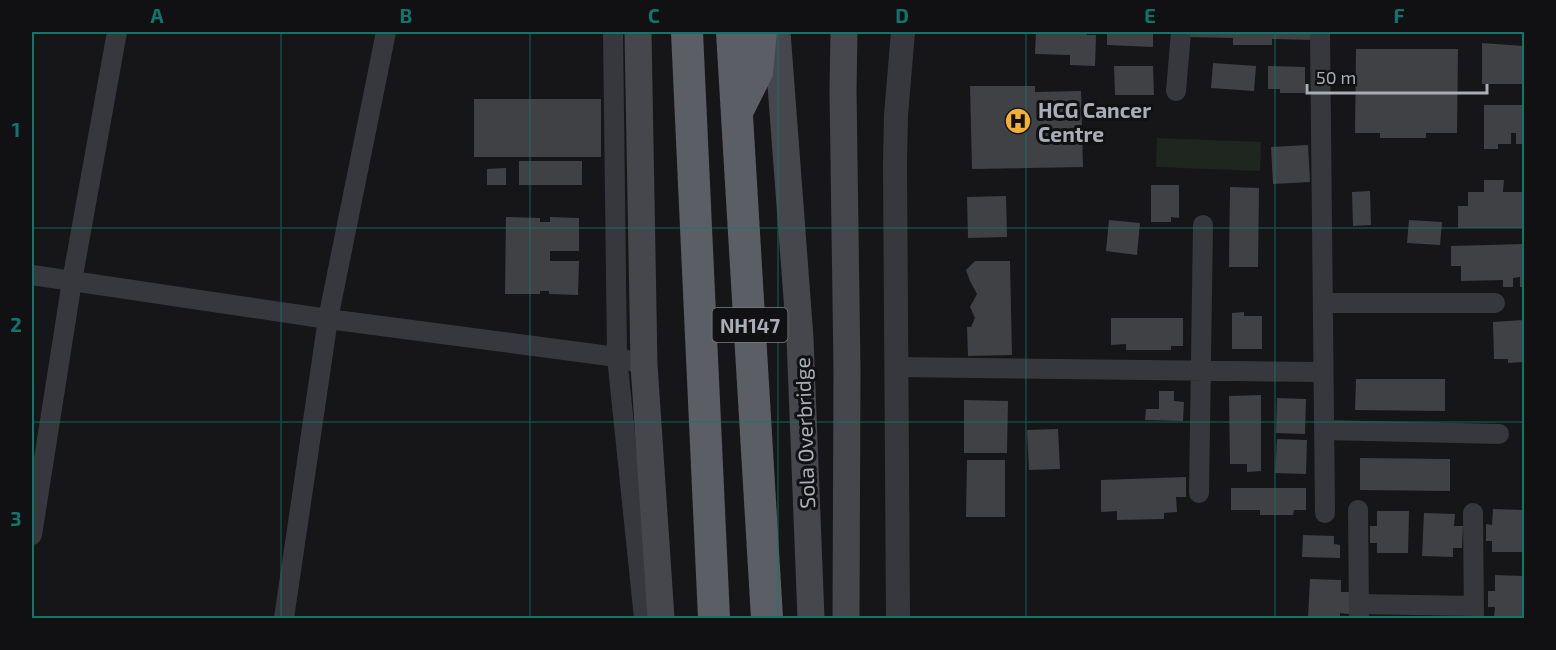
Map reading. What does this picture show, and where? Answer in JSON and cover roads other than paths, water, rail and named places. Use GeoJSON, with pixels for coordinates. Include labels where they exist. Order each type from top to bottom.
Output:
{"type":"FeatureCollection","features":[{"type":"Feature","properties":{"kind":"highway","name":"NH147"},"geometry":{"type":"LineString","coordinates":[[687,32],[714,618]]}},
{"type":"Feature","properties":{"kind":"highway","name":"NH147"},"geometry":{"type":"LineString","coordinates":[[732,32],[767,618]]}},
{"type":"Feature","properties":{"kind":"highway"},"geometry":{"type":"LineString","coordinates":[[737,112],[757,72],[761,32]]}},
{"type":"Feature","properties":{"kind":"main road"},"geometry":{"type":"LineString","coordinates":[[638,32],[644,365],[661,618]]}},
{"type":"Feature","properties":{"kind":"main road","name":"Sola Overbridge"},"geometry":{"type":"LineString","coordinates":[[777,32],[800,338],[811,618]]}},
{"type":"Feature","properties":{"kind":"main road"},"geometry":{"type":"LineString","coordinates":[[844,32],[847,370],[846,618]]}},
{"type":"Feature","properties":{"kind":"street"},"geometry":{"type":"LineString","coordinates":[[32,535],[72,281],[117,32]]}},
{"type":"Feature","properties":{"kind":"street"},"geometry":{"type":"LineString","coordinates":[[284,618],[328,318],[386,32]]}},
{"type":"Feature","properties":{"kind":"street"},"geometry":{"type":"LineString","coordinates":[[613,32],[617,357],[644,618]]}},
{"type":"Feature","properties":{"kind":"street"},"geometry":{"type":"LineString","coordinates":[[898,618],[895,145],[903,32]]}},
{"type":"Feature","properties":{"kind":"street"},"geometry":{"type":"LineString","coordinates":[[1176,92],[1181,32]]}},
{"type":"Feature","properties":{"kind":"street"},"geometry":{"type":"LineString","coordinates":[[1320,32],[1325,513]]}},
{"type":"Feature","properties":{"kind":"street"},"geometry":{"type":"LineString","coordinates":[[1199,493],[1203,225]]}},
{"type":"Feature","properties":{"kind":"street"},"geometry":{"type":"LineString","coordinates":[[32,275],[617,357],[644,365]]}},
{"type":"Feature","properties":{"kind":"street"},"geometry":{"type":"LineString","coordinates":[[1323,303],[1496,303]]}},
{"type":"Feature","properties":{"kind":"street"},"geometry":{"type":"LineString","coordinates":[[897,367],[1323,372]]}},
{"type":"Feature","properties":{"kind":"street"},"geometry":{"type":"LineString","coordinates":[[1324,430],[1499,434]]}},
{"type":"Feature","properties":{"kind":"street"},"geometry":{"type":"LineString","coordinates":[[1358,510],[1359,611],[1474,612],[1473,513]]}},
{"type":"Feature","properties":{"kind":"place","name":"HCG Cancer Centre"},"geometry":{"type":"Point","coordinates":[1018,121]}}]}
